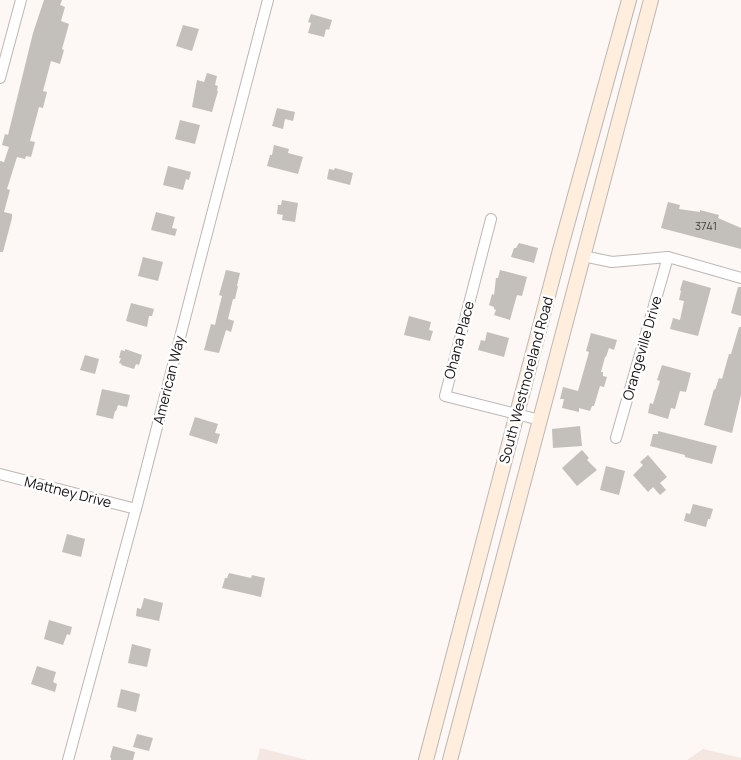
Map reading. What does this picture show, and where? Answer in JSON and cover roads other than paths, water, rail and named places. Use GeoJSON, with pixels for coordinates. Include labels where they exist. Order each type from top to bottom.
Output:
{"type":"FeatureCollection","features":[{"type":"Feature","properties":{"kind":"main road","name":"South Westmoreland Road"},"geometry":{"type":"LineString","coordinates":[[426,760],[560,250],[628,0]]}},
{"type":"Feature","properties":{"kind":"main road","name":"South Westmoreland Road"},"geometry":{"type":"LineString","coordinates":[[450,760],[651,0]]}},
{"type":"Feature","properties":{"kind":"main road"},"geometry":{"type":"LineString","coordinates":[[560,250],[582,256]]}},
{"type":"Feature","properties":{"kind":"main road"},"geometry":{"type":"LineString","coordinates":[[488,524],[510,530]]}},
{"type":"Feature","properties":{"kind":"street"},"geometry":{"type":"LineString","coordinates":[[0,78],[21,0]]}},
{"type":"Feature","properties":{"kind":"street","name":"American Way"},"geometry":{"type":"LineString","coordinates":[[68,760],[136,509],[268,0]]}},
{"type":"Feature","properties":{"kind":"street","name":"Ohana Place"},"geometry":{"type":"LineString","coordinates":[[491,219],[444,396],[540,420]]}},
{"type":"Feature","properties":{"kind":"street"},"geometry":{"type":"LineString","coordinates":[[582,256],[612,262],[668,257],[741,278]]}},
{"type":"Feature","properties":{"kind":"street","name":"Orangeville Drive"},"geometry":{"type":"LineString","coordinates":[[616,438],[668,257]]}},
{"type":"Feature","properties":{"kind":"street","name":"Mattney Drive"},"geometry":{"type":"LineString","coordinates":[[0,474],[136,509]]}}]}
